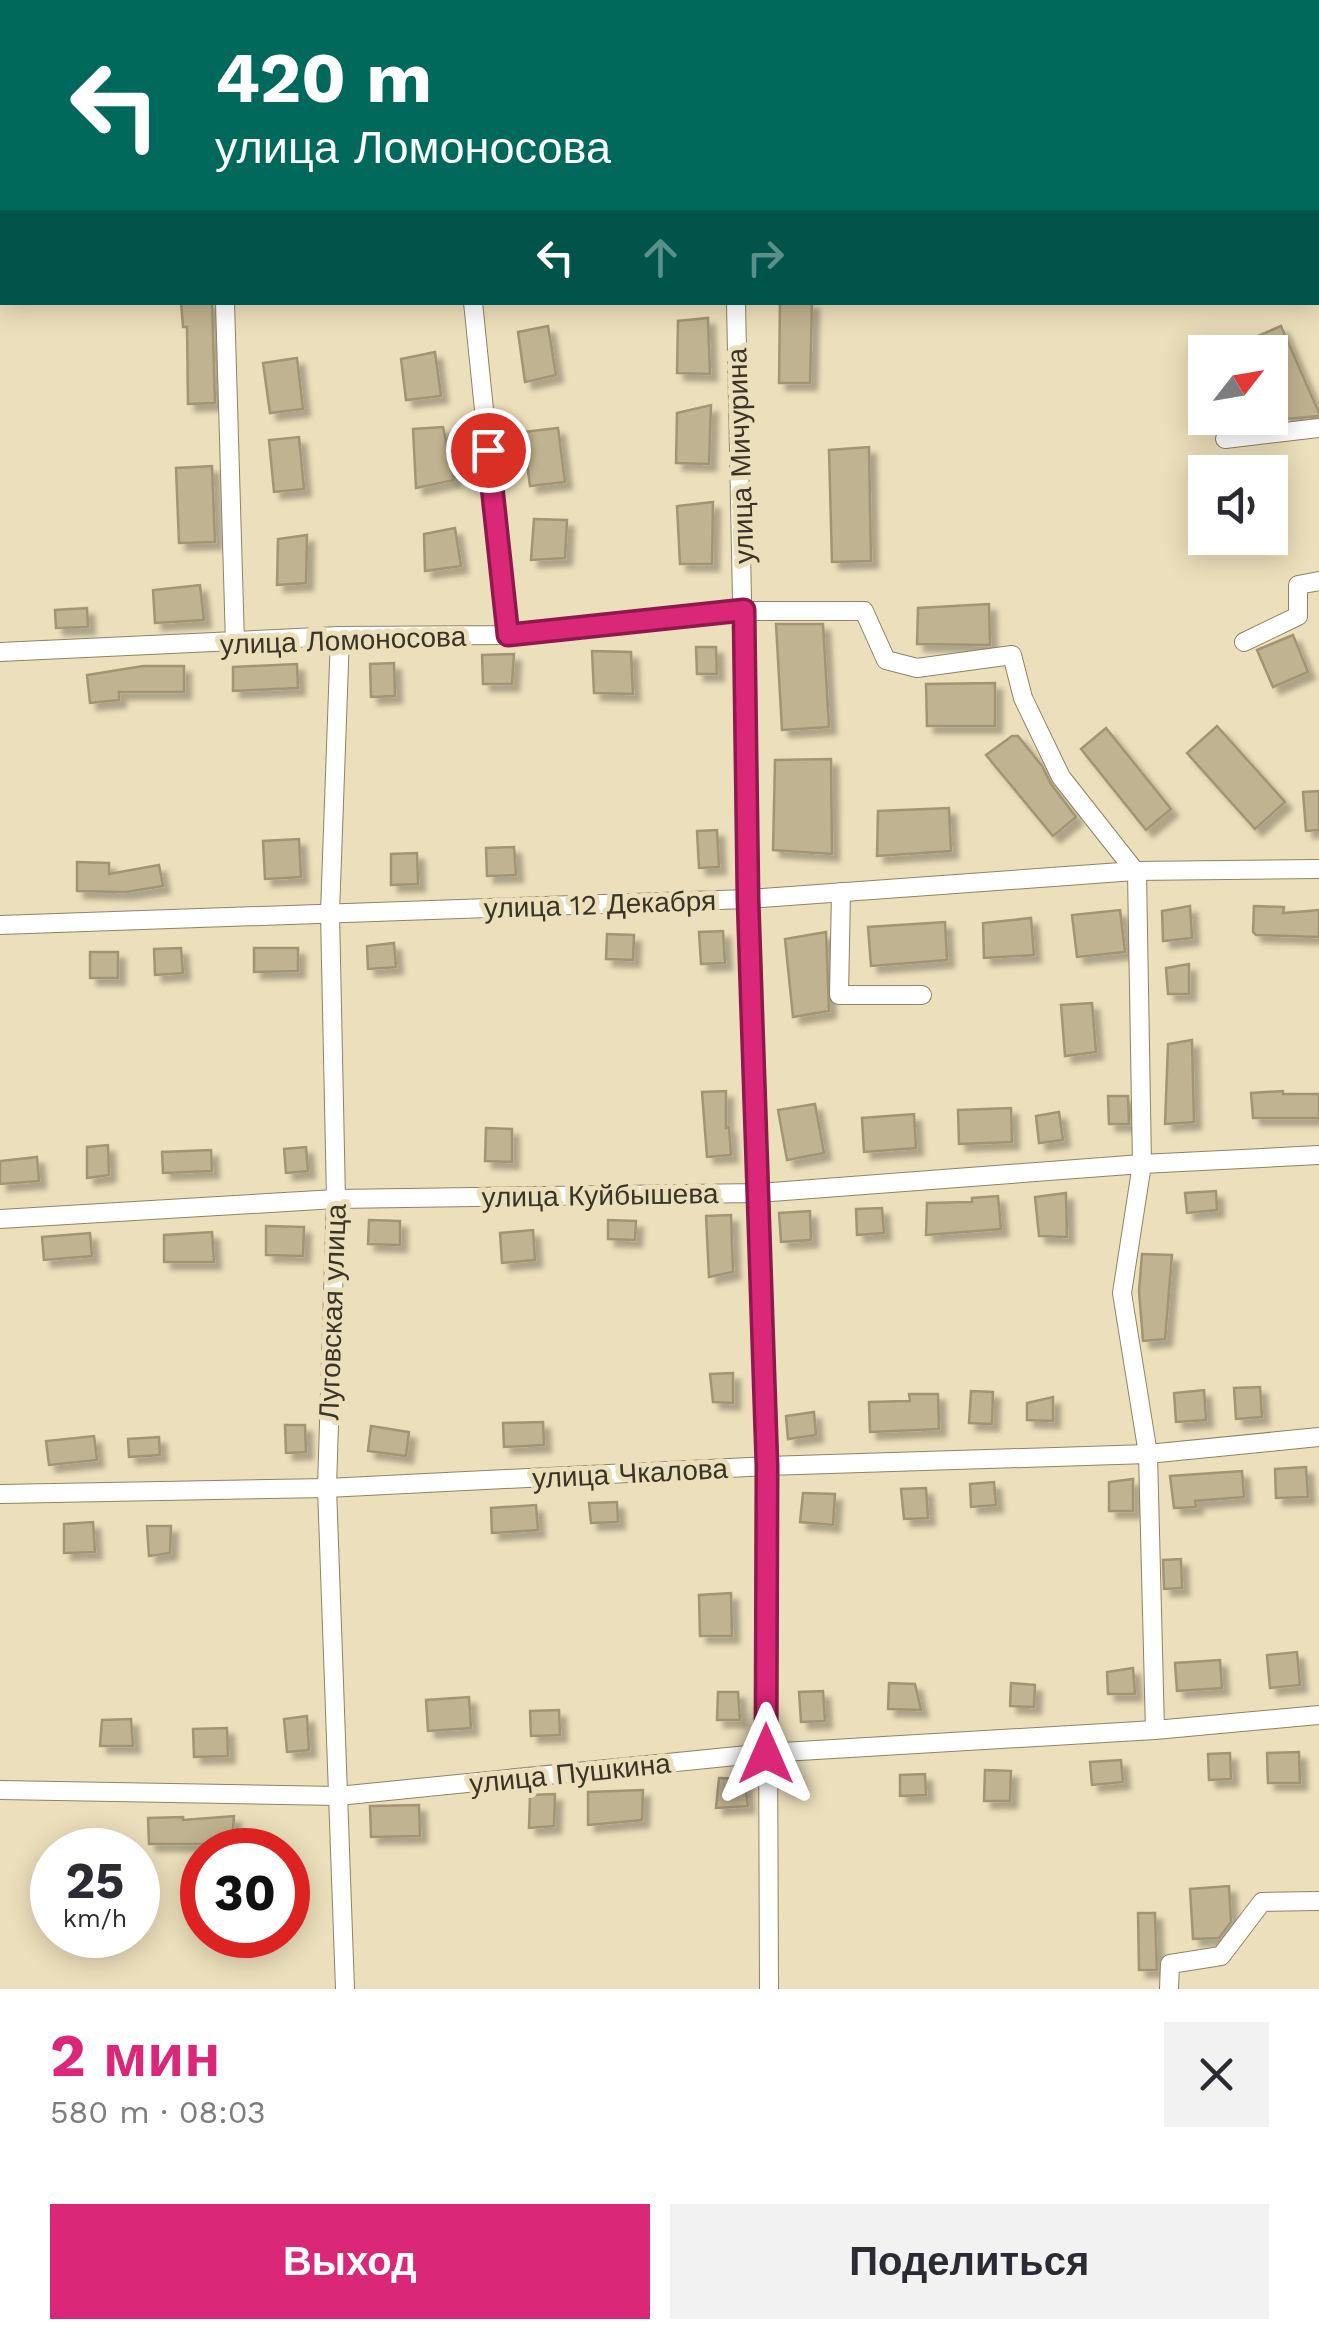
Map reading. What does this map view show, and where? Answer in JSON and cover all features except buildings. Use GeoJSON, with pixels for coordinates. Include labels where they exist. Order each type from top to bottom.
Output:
{"type":"FeatureCollection","features":[{"type":"Feature","properties":{"kind":"street"},"geometry":{"type":"LineString","coordinates":[[225,305],[235,643]]}},
{"type":"Feature","properties":{"kind":"street"},"geometry":{"type":"LineString","coordinates":[[473,305],[508,635]]}},
{"type":"Feature","properties":{"kind":"street","name":"улица Мичурина"},"geometry":{"type":"LineString","coordinates":[[736,305],[748,899],[767,1466],[769,1989]]}},
{"type":"Feature","properties":{"kind":"street"},"geometry":{"type":"LineString","coordinates":[[1225,439],[1319,428]]}},
{"type":"Feature","properties":{"kind":"street"},"geometry":{"type":"LineString","coordinates":[[1244,642],[1298,616],[1298,585],[1319,581]]}},
{"type":"Feature","properties":{"kind":"street","name":"улица Ломоносова"},"geometry":{"type":"LineString","coordinates":[[0,652],[340,636],[508,635],[744,610],[864,611],[886,660],[917,668],[1012,655],[1023,698],[1061,777],[1136,872]]}},
{"type":"Feature","properties":{"kind":"street","name":"Луговская улица"},"geometry":{"type":"LineString","coordinates":[[340,636],[330,913],[336,1199],[327,1488],[345,1989]]}},
{"type":"Feature","properties":{"kind":"street","name":"улица 12 Декабря"},"geometry":{"type":"LineString","coordinates":[[0,925],[748,899],[1136,872],[1319,868]]}},
{"type":"Feature","properties":{"kind":"street"},"geometry":{"type":"LineString","coordinates":[[1136,872],[1142,1164],[1122,1293],[1148,1454],[1155,1730]]}},
{"type":"Feature","properties":{"kind":"street"},"geometry":{"type":"LineString","coordinates":[[841,892],[839,995],[922,995]]}},
{"type":"Feature","properties":{"kind":"street","name":"улица Куйбышева"},"geometry":{"type":"LineString","coordinates":[[0,1219],[336,1199],[758,1193],[1319,1155]]}},
{"type":"Feature","properties":{"kind":"street","name":"улица Чкалова"},"geometry":{"type":"LineString","coordinates":[[0,1494],[327,1488],[767,1466],[1148,1454],[1319,1438]]}},
{"type":"Feature","properties":{"kind":"street","name":"улица Пушкина"},"geometry":{"type":"LineString","coordinates":[[0,1790],[338,1796],[766,1754],[1155,1730],[1319,1714]]}},
{"type":"Feature","properties":{"kind":"street"},"geometry":{"type":"LineString","coordinates":[[1169,1989],[1170,1964],[1221,1956],[1262,1902],[1319,1901]]}},
{"type":"Feature","properties":{"kind":"route"},"geometry":{"type":"LineString","coordinates":[[488,450],[508,635],[744,610],[748,899],[767,1466],[766,1754]]}}]}
